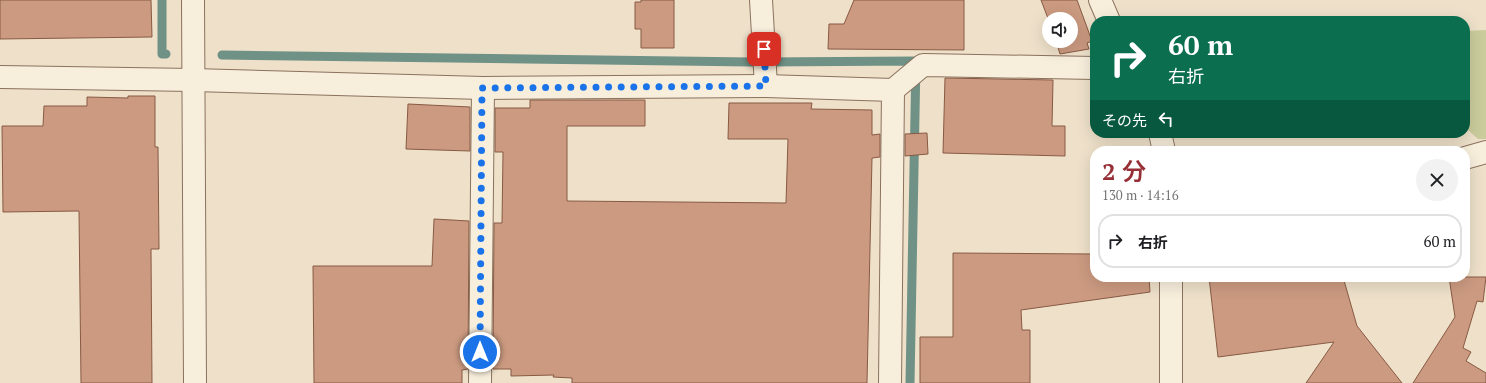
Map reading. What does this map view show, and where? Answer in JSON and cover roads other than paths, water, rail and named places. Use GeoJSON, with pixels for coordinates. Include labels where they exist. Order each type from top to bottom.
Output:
{"type":"FeatureCollection","features":[{"type":"Feature","properties":{"kind":"street"},"geometry":{"type":"LineString","coordinates":[[193,0],[195,383]]}},
{"type":"Feature","properties":{"kind":"street"},"geometry":{"type":"LineString","coordinates":[[761,0],[766,80]]}},
{"type":"Feature","properties":{"kind":"street"},"geometry":{"type":"LineString","coordinates":[[1100,0],[1107,16]]}},
{"type":"Feature","properties":{"kind":"street"},"geometry":{"type":"LineString","coordinates":[[0,77],[194,80],[482,88],[766,80],[899,85],[923,65],[1090,68]]}},
{"type":"Feature","properties":{"kind":"street"},"geometry":{"type":"LineString","coordinates":[[890,383],[899,85]]}},
{"type":"Feature","properties":{"kind":"street"},"geometry":{"type":"LineString","coordinates":[[480,383],[482,88]]}},
{"type":"Feature","properties":{"kind":"street"},"geometry":{"type":"LineString","coordinates":[[1470,157],[1486,152]]}},
{"type":"Feature","properties":{"kind":"street"},"geometry":{"type":"LineString","coordinates":[[1171,282],[1171,383]]}},
{"type":"Feature","properties":{"kind":"waterway"},"geometry":{"type":"LineString","coordinates":[[162,0],[162,54],[166,54]]}},
{"type":"Feature","properties":{"kind":"waterway"},"geometry":{"type":"LineString","coordinates":[[222,55],[751,62],[916,61],[910,383]]}}]}
